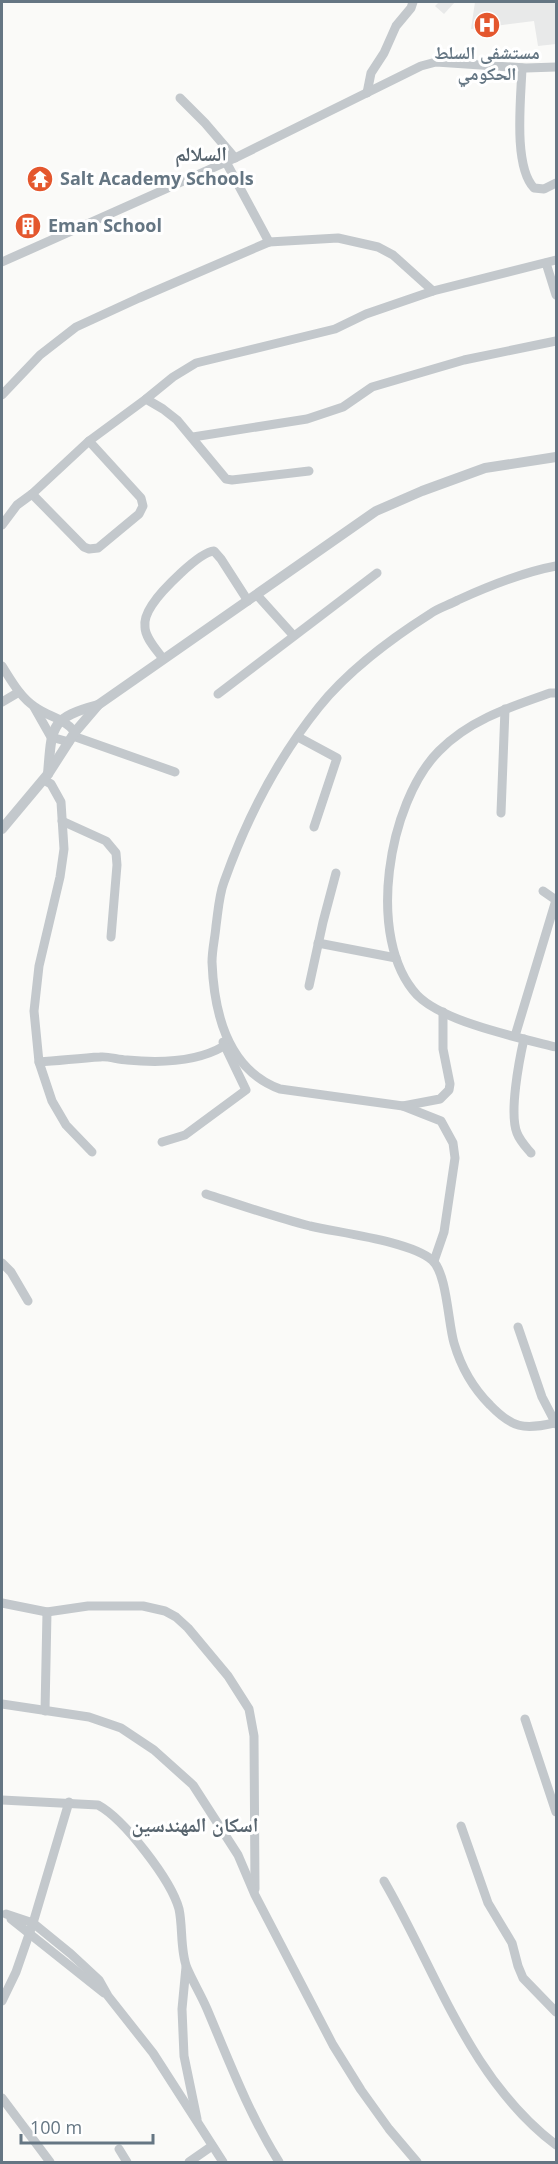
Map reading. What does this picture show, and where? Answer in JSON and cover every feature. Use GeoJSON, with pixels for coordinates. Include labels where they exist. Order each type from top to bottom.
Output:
{"type":"FeatureCollection","features":[{"type":"Feature","properties":{"kind":"street"},"geometry":{"type":"LineString","coordinates":[[367,93],[371,73],[384,54],[396,26],[411,8],[413,2]]}},
{"type":"Feature","properties":{"kind":"street"},"geometry":{"type":"LineString","coordinates":[[2,262],[230,160],[421,66],[436,62],[522,68],[556,67]]}},
{"type":"Feature","properties":{"kind":"street"},"geometry":{"type":"LineString","coordinates":[[522,68],[520,150],[523,170],[527,180],[534,188],[544,189],[556,183]]}},
{"type":"Feature","properties":{"kind":"street"},"geometry":{"type":"LineString","coordinates":[[180,98],[195,111],[230,160],[269,242]]}},
{"type":"Feature","properties":{"kind":"street"},"geometry":{"type":"LineString","coordinates":[[2,395],[40,355],[76,327],[269,242],[338,238],[378,247],[393,255],[433,291]]}},
{"type":"Feature","properties":{"kind":"street"},"geometry":{"type":"LineString","coordinates":[[2,525],[17,505],[89,441],[173,377],[196,363],[335,329],[366,314],[433,291],[556,260]]}},
{"type":"Feature","properties":{"kind":"street"},"geometry":{"type":"LineString","coordinates":[[546,263],[556,295]]}},
{"type":"Feature","properties":{"kind":"street"},"geometry":{"type":"LineString","coordinates":[[193,437],[307,419],[343,407],[372,387],[464,360],[556,341]]}},
{"type":"Feature","properties":{"kind":"street"},"geometry":{"type":"LineString","coordinates":[[146,399],[172,416],[193,437],[221,476],[226,479],[309,471]]}},
{"type":"Feature","properties":{"kind":"street"},"geometry":{"type":"LineString","coordinates":[[32,494],[89,549],[98,548],[139,514],[143,506],[141,498],[89,441]]}},
{"type":"Feature","properties":{"kind":"street"},"geometry":{"type":"LineString","coordinates":[[2,829],[46,777],[72,737],[98,705],[386,506],[422,490],[485,468],[556,457]]}},
{"type":"Feature","properties":{"kind":"street"},"geometry":{"type":"LineString","coordinates":[[163,659],[147,635],[145,626],[147,614],[153,604],[186,569],[209,552],[214,551],[253,598],[293,635]]}},
{"type":"Feature","properties":{"kind":"street"},"geometry":{"type":"LineString","coordinates":[[162,1142],[185,1135],[246,1090],[224,1046],[212,960],[223,884],[255,810],[276,769],[319,707],[343,681],[431,613],[522,574],[556,566]]}},
{"type":"Feature","properties":{"kind":"street"},"geometry":{"type":"LineString","coordinates":[[218,694],[377,573]]}},
{"type":"Feature","properties":{"kind":"street"},"geometry":{"type":"LineString","coordinates":[[2,666],[19,692],[34,707],[51,737]]}},
{"type":"Feature","properties":{"kind":"street"},"geometry":{"type":"LineString","coordinates":[[2,702],[19,692]]}},
{"type":"Feature","properties":{"kind":"street"},"geometry":{"type":"LineString","coordinates":[[556,693],[505,709],[460,731],[438,751],[423,770],[408,799],[397,828],[387,884],[389,922],[396,958],[417,995],[431,1007],[462,1020],[556,1047]]}},
{"type":"Feature","properties":{"kind":"street"},"geometry":{"type":"LineString","coordinates":[[92,1152],[66,1125],[52,1101],[39,1062],[35,1000],[39,966],[60,877],[64,849],[61,802],[46,777],[51,737],[62,719],[77,711],[98,705]]}},
{"type":"Feature","properties":{"kind":"street"},"geometry":{"type":"LineString","coordinates":[[34,707],[62,719],[72,737]]}},
{"type":"Feature","properties":{"kind":"street"},"geometry":{"type":"LineString","coordinates":[[501,813],[505,709]]}},
{"type":"Feature","properties":{"kind":"street"},"geometry":{"type":"LineString","coordinates":[[51,737],[72,737],[175,772]]}},
{"type":"Feature","properties":{"kind":"street"},"geometry":{"type":"LineString","coordinates":[[298,737],[336,758],[314,827]]}},
{"type":"Feature","properties":{"kind":"street"},"geometry":{"type":"LineString","coordinates":[[62,821],[106,841],[116,853],[111,937]]}},
{"type":"Feature","properties":{"kind":"street"},"geometry":{"type":"LineString","coordinates":[[309,986],[336,873]]}},
{"type":"Feature","properties":{"kind":"street"},"geometry":{"type":"LineString","coordinates":[[531,1153],[516,1132],[514,1119],[520,1037],[556,900],[543,891]]}},
{"type":"Feature","properties":{"kind":"street"},"geometry":{"type":"LineString","coordinates":[[318,942],[396,958]]}},
{"type":"Feature","properties":{"kind":"street"},"geometry":{"type":"LineString","coordinates":[[403,1106],[440,1099],[449,1090],[450,1083],[443,1049],[443,1012]]}},
{"type":"Feature","properties":{"kind":"street"},"geometry":{"type":"LineString","coordinates":[[222,1028],[236,1054],[256,1077],[266,1084],[280,1089],[403,1106],[441,1121],[453,1143],[455,1158],[444,1232],[434,1261]]}},
{"type":"Feature","properties":{"kind":"street"},"geometry":{"type":"LineString","coordinates":[[39,1062],[101,1057],[141,1061],[173,1059],[212,1053],[224,1046]]}},
{"type":"Feature","properties":{"kind":"street"},"geometry":{"type":"LineString","coordinates":[[206,1194],[310,1226],[391,1243],[434,1261],[441,1278],[453,1341],[464,1371],[478,1394],[511,1423],[522,1427],[555,1423],[542,1397],[518,1327]]}},
{"type":"Feature","properties":{"kind":"street"},"geometry":{"type":"LineString","coordinates":[[2,1263],[11,1272],[28,1300]]}},
{"type":"Feature","properties":{"kind":"street"},"geometry":{"type":"LineString","coordinates":[[2,1603],[47,1612],[88,1606],[120,1605],[165,1611],[188,1628],[233,1683],[249,1709],[254,1736],[255,1895]]}},
{"type":"Feature","properties":{"kind":"street"},"geometry":{"type":"LineString","coordinates":[[45,1711],[47,1612]]}},
{"type":"Feature","properties":{"kind":"street"},"geometry":{"type":"LineString","coordinates":[[2,1704],[89,1717],[121,1728],[154,1750],[193,1785],[238,1855],[255,1895],[342,2059],[389,2129],[417,2163]]}},
{"type":"Feature","properties":{"kind":"street"},"geometry":{"type":"LineString","coordinates":[[525,1719],[556,1812]]}},
{"type":"Feature","properties":{"kind":"street"},"geometry":{"type":"LineString","coordinates":[[2,1800],[69,1802],[98,1805],[108,1810],[149,1858],[177,1903],[186,1966],[182,2009],[184,2056],[199,2127]]}},
{"type":"Feature","properties":{"kind":"street"},"geometry":{"type":"LineString","coordinates":[[2,2001],[16,1972],[31,1928],[69,1802]]}},
{"type":"Feature","properties":{"kind":"street"},"geometry":{"type":"LineString","coordinates":[[461,1826],[488,1903],[512,1943],[523,1978],[556,2012]]}},
{"type":"Feature","properties":{"kind":"street"},"geometry":{"type":"LineString","coordinates":[[384,1881],[479,2062],[512,2105],[556,2145]]}},
{"type":"Feature","properties":{"kind":"street"},"geometry":{"type":"LineString","coordinates":[[4,1913],[71,1953],[99,1980],[108,1996],[153,2053],[223,2163]]}},
{"type":"Feature","properties":{"kind":"street"},"geometry":{"type":"LineString","coordinates":[[186,1966],[204,2001],[252,2114],[279,2163]]}},
{"type":"Feature","properties":{"kind":"street"},"geometry":{"type":"LineString","coordinates":[[2,2098],[50,2163]]}},
{"type":"Feature","properties":{"kind":"street"},"geometry":{"type":"LineString","coordinates":[[189,2163],[212,2146]]}},
{"type":"Feature","properties":{"kind":"street"},"geometry":{"type":"LineString","coordinates":[[119,2149],[127,2163]]}},
{"type":"Feature","properties":{"kind":"shaded area"},"geometry":{"type":"Polygon","coordinates":[[[439,2],[455,2],[444,14],[435,6],[439,2]]]}},
{"type":"Feature","properties":{"kind":"shaded area","name":"مستشفى السلط الحكومي"},"geometry":{"type":"Polygon","coordinates":[[[475,2],[556,2],[556,44],[538,46],[534,21],[471,29],[475,2]]]}},
{"type":"Feature","properties":{"kind":"place","name":"مستشفى السلط الحكومي"},"geometry":{"type":"Point","coordinates":[487,25]}},
{"type":"Feature","properties":{"kind":"place","name":"Salt Academy Schools"},"geometry":{"type":"Point","coordinates":[40,179]}},
{"type":"Feature","properties":{"kind":"place","name":"Eman School"},"geometry":{"type":"Point","coordinates":[28,226]}},
{"type":"Feature","properties":{"kind":"district","name":"السلالم"},"geometry":{"type":"Point","coordinates":[201,154]}},
{"type":"Feature","properties":{"kind":"district","name":"اسكان المهندسين"},"geometry":{"type":"Point","coordinates":[195,1825]}}]}
